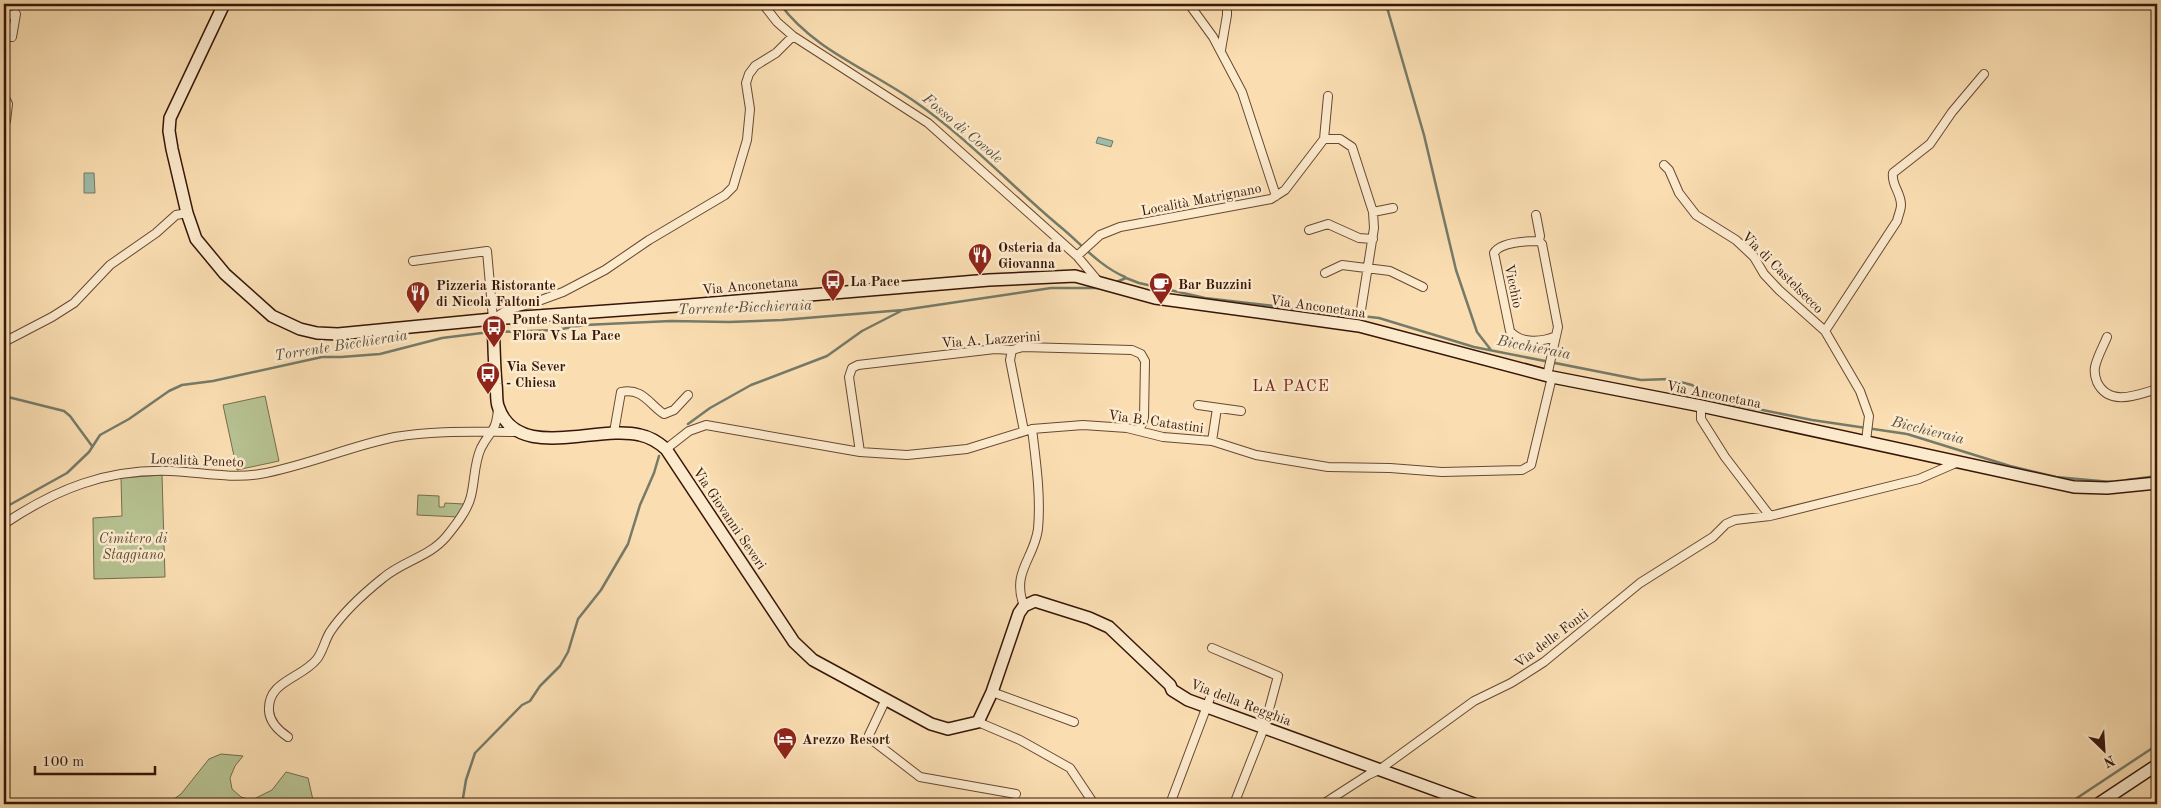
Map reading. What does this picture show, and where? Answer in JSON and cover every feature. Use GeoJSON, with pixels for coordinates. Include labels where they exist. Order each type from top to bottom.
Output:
{"type":"FeatureCollection","features":[{"type":"Feature","properties":{"kind":"main road","name":"Via Anconetana"},"geometry":{"type":"LineString","coordinates":[[224,4],[170,118],[169,131],[172,149],[187,213],[196,239],[224,274],[272,316],[300,329],[338,334],[434,326],[493,328],[687,306],[1064,275],[1086,277],[1118,289],[1154,298],[1359,326],[1549,374],[1700,406],[1867,437],[1956,463],[2074,487],[2107,488],[2157,483]]}},
{"type":"Feature","properties":{"kind":"main road"},"geometry":{"type":"LineString","coordinates":[[493,328],[498,406],[508,424],[516,432]]}},
{"type":"Feature","properties":{"kind":"main road","name":"Via Giovanni Severi"},"geometry":{"type":"LineString","coordinates":[[516,432],[539,438],[614,432],[649,437],[666,449],[794,642],[813,660],[941,728],[948,729],[978,722]]}},
{"type":"Feature","properties":{"kind":"main road","name":"Via della Regghia"},"geometry":{"type":"LineString","coordinates":[[1024,606],[1035,601],[1044,603],[1089,618],[1109,627],[1170,685],[1172,690],[1182,697],[1208,703],[1264,728],[1474,804]]}},
{"type":"Feature","properties":{"kind":"main road"},"geometry":{"type":"LineString","coordinates":[[978,722],[992,692],[1019,613],[1024,606]]}},
{"type":"Feature","properties":{"kind":"main road"},"geometry":{"type":"LineString","coordinates":[[2098,804],[2157,765]]}},
{"type":"Feature","properties":{"kind":"street"},"geometry":{"type":"LineString","coordinates":[[763,4],[777,22],[793,36],[928,123],[1080,255],[1098,281]]}},
{"type":"Feature","properties":{"kind":"street"},"geometry":{"type":"LineString","coordinates":[[1189,4],[1220,50],[1242,92],[1276,196]]}},
{"type":"Feature","properties":{"kind":"street"},"geometry":{"type":"LineString","coordinates":[[1220,50],[1227,15],[1227,4]]}},
{"type":"Feature","properties":{"kind":"street"},"geometry":{"type":"LineString","coordinates":[[4,16],[16,14],[12,37]]}},
{"type":"Feature","properties":{"kind":"street"},"geometry":{"type":"LineString","coordinates":[[493,328],[509,309],[563,292],[605,270],[654,236],[714,204],[725,196],[733,187],[747,140],[750,109],[746,83],[749,74],[755,66],[776,53],[793,36]]}},
{"type":"Feature","properties":{"kind":"street"},"geometry":{"type":"LineString","coordinates":[[1825,331],[1897,221],[1901,205],[1899,194],[1892,181],[1893,173],[1930,144],[1952,112],[1984,74]]}},
{"type":"Feature","properties":{"kind":"street"},"geometry":{"type":"LineString","coordinates":[[4,96],[8,104],[6,121]]}},
{"type":"Feature","properties":{"kind":"street"},"geometry":{"type":"LineString","coordinates":[[1328,96],[1324,139],[1340,139],[1352,147],[1373,212],[1373,239],[1361,310]]}},
{"type":"Feature","properties":{"kind":"street","name":"Località Matrignano"},"geometry":{"type":"LineString","coordinates":[[1080,255],[1100,235],[1120,227],[1263,201],[1276,196],[1285,190],[1324,139]]}},
{"type":"Feature","properties":{"kind":"street","name":"Via di Castelsecco"},"geometry":{"type":"LineString","coordinates":[[1664,165],[1669,170],[1679,193],[1696,215],[1736,240],[1754,257],[1764,274],[1779,290],[1825,331],[1860,391],[1869,418],[1867,437]]}},
{"type":"Feature","properties":{"kind":"street"},"geometry":{"type":"LineString","coordinates":[[1373,212],[1393,208]]}},
{"type":"Feature","properties":{"kind":"street"},"geometry":{"type":"LineString","coordinates":[[4,342],[52,317],[74,303],[110,265],[156,233],[176,215],[187,213]]}},
{"type":"Feature","properties":{"kind":"street"},"geometry":{"type":"LineString","coordinates":[[1536,215],[1540,236],[1539,241],[1542,244],[1558,327],[1549,374]]}},
{"type":"Feature","properties":{"kind":"street"},"geometry":{"type":"LineString","coordinates":[[1309,230],[1328,224],[1359,238],[1373,239]]}},
{"type":"Feature","properties":{"kind":"street","name":"Vicchio"},"geometry":{"type":"LineString","coordinates":[[1539,241],[1499,247],[1494,253],[1510,330],[1513,334],[1541,342],[1556,336]]}},
{"type":"Feature","properties":{"kind":"street"},"geometry":{"type":"LineString","coordinates":[[413,261],[487,251],[493,328]]}},
{"type":"Feature","properties":{"kind":"street"},"geometry":{"type":"LineString","coordinates":[[1325,273],[1342,265],[1390,270],[1423,287]]}},
{"type":"Feature","properties":{"kind":"street"},"geometry":{"type":"LineString","coordinates":[[2107,337],[2095,366],[2094,376],[2105,393],[2117,398],[2130,397],[2157,389]]}},
{"type":"Feature","properties":{"kind":"street","name":"Via A. Lazzerini"},"geometry":{"type":"LineString","coordinates":[[860,452],[849,376],[854,366],[878,361],[995,349],[1012,350],[1023,347],[1132,350],[1141,354],[1145,362],[1144,418],[1140,430]]}},
{"type":"Feature","properties":{"kind":"street"},"geometry":{"type":"LineString","coordinates":[[1012,350],[1010,360],[1037,466],[1038,530],[1034,545],[1023,566],[1019,582],[1020,596],[1024,606]]}},
{"type":"Feature","properties":{"kind":"street","name":"Via B. Catastini"},"geometry":{"type":"LineString","coordinates":[[666,449],[689,432],[706,425],[860,452],[907,455],[967,449],[1028,430],[1083,425],[1140,430],[1158,436],[1212,441],[1256,455],[1328,467],[1390,468],[1442,472],[1522,470],[1531,465],[1549,374]]}},
{"type":"Feature","properties":{"kind":"street"},"geometry":{"type":"LineString","coordinates":[[614,432],[621,392],[631,391],[645,396],[664,414],[674,410],[688,395]]}},
{"type":"Feature","properties":{"kind":"street"},"geometry":{"type":"LineString","coordinates":[[288,737],[277,730],[269,714],[269,700],[276,688],[302,672],[318,658],[329,633],[347,610],[384,577],[402,564],[429,553],[445,538],[469,504],[475,468],[481,447],[493,432],[498,416],[498,406]]}},
{"type":"Feature","properties":{"kind":"street"},"geometry":{"type":"LineString","coordinates":[[1198,406],[1241,411]]}},
{"type":"Feature","properties":{"kind":"street"},"geometry":{"type":"LineString","coordinates":[[1700,406],[1701,418],[1725,457],[1770,516]]}},
{"type":"Feature","properties":{"kind":"street"},"geometry":{"type":"LineString","coordinates":[[1212,441],[1217,408]]}},
{"type":"Feature","properties":{"kind":"street","name":"Località Peneto"},"geometry":{"type":"LineString","coordinates":[[4,524],[76,485],[111,474],[138,470],[235,476],[259,474],[287,469],[394,437],[429,434],[516,432]]}},
{"type":"Feature","properties":{"kind":"street","name":"Via delle Fonti"},"geometry":{"type":"LineString","coordinates":[[1323,804],[1379,770],[1474,702],[1511,683],[1544,662],[1640,583],[1713,537],[1726,524],[1735,520],[1770,516],[1919,479],[1956,463]]}},
{"type":"Feature","properties":{"kind":"street"},"geometry":{"type":"LineString","coordinates":[[1212,648],[1278,676],[1264,728],[1234,804]]}},
{"type":"Feature","properties":{"kind":"street"},"geometry":{"type":"LineString","coordinates":[[992,692],[1074,722]]}},
{"type":"Feature","properties":{"kind":"street"},"geometry":{"type":"LineString","coordinates":[[886,700],[869,735],[872,740],[920,777],[1016,794]]}},
{"type":"Feature","properties":{"kind":"street"},"geometry":{"type":"LineString","coordinates":[[1170,804],[1208,703]]}},
{"type":"Feature","properties":{"kind":"street"},"geometry":{"type":"LineString","coordinates":[[978,722],[1020,740],[1070,768],[1094,804]]}},
{"type":"Feature","properties":{"kind":"green space"},"geometry":{"type":"Polygon","coordinates":[[[265,396],[279,461],[237,470],[223,405],[265,396]]]}},
{"type":"Feature","properties":{"kind":"green space","name":"Cimitero di Staggiano"},"geometry":{"type":"Polygon","coordinates":[[[162,475],[165,577],[94,579],[93,518],[122,516],[121,478],[162,475]]]}},
{"type":"Feature","properties":{"kind":"green space"},"geometry":{"type":"Polygon","coordinates":[[[418,495],[439,496],[439,507],[444,507],[445,503],[464,504],[458,517],[417,515],[418,495]]]}},
{"type":"Feature","properties":{"kind":"green space"},"geometry":{"type":"Polygon","coordinates":[[[221,754],[243,756],[235,766],[230,778],[232,789],[241,797],[252,800],[272,790],[286,772],[308,778],[313,800],[316,804],[167,804],[181,794],[209,759],[221,754]]]}},
{"type":"Feature","properties":{"kind":"shaded area"},"geometry":{"type":"Polygon","coordinates":[[[1098,137],[1113,141],[1111,147],[1096,143],[1098,137]]]}},
{"type":"Feature","properties":{"kind":"shaded area"},"geometry":{"type":"Polygon","coordinates":[[[84,173],[94,173],[95,193],[84,193],[84,173]]]}},
{"type":"Feature","properties":{"kind":"waterway","name":"Fosso di Covole"},"geometry":{"type":"LineString","coordinates":[[780,4],[794,20],[825,46],[934,115],[1092,256],[1125,277]]}},
{"type":"Feature","properties":{"kind":"waterway"},"geometry":{"type":"LineString","coordinates":[[1386,4],[1424,135],[1456,270],[1477,332],[1491,350]]}},
{"type":"Feature","properties":{"kind":"waterway","name":"Bicchieraia"},"geometry":{"type":"LineString","coordinates":[[1114,283],[1126,278],[1139,283],[1205,298],[1379,318],[1474,347],[1641,380],[1669,379],[1692,385],[1718,401],[1812,420],[1907,434],[2010,466],[2056,477],[2111,482]]}},
{"type":"Feature","properties":{"kind":"waterway","name":"Torrente Bicchieraia"},"geometry":{"type":"LineString","coordinates":[[498,332],[556,330],[584,325],[671,321],[729,322],[782,320],[903,310],[1051,288],[1102,288]]}},
{"type":"Feature","properties":{"kind":"waterway"},"geometry":{"type":"LineString","coordinates":[[688,424],[710,408],[751,385],[827,356],[862,331],[901,311]]}},
{"type":"Feature","properties":{"kind":"waterway","name":"Torrente Bicchieraia"},"geometry":{"type":"LineString","coordinates":[[4,508],[67,473],[89,452],[100,435],[129,419],[169,391],[182,385],[213,381],[322,357],[380,354],[442,338],[490,332]]}},
{"type":"Feature","properties":{"kind":"waterway"},"geometry":{"type":"LineString","coordinates":[[4,396],[64,411],[70,416],[92,446]]}},
{"type":"Feature","properties":{"kind":"waterway"},"geometry":{"type":"LineString","coordinates":[[462,804],[466,780],[475,753],[522,705],[530,701],[540,686],[560,666],[568,652],[578,619],[601,590],[628,544],[640,505],[659,456]]}},
{"type":"Feature","properties":{"kind":"waterway","name":"Bicchieraia"},"geometry":{"type":"LineString","coordinates":[[2127,480],[2157,476]]}},
{"type":"Feature","properties":{"kind":"waterway"},"geometry":{"type":"LineString","coordinates":[[2068,804],[2157,745]]}},
{"type":"Feature","properties":{"kind":"place","name":"Osteria da Giovanna"},"geometry":{"type":"Point","coordinates":[980,276]}},
{"type":"Feature","properties":{"kind":"place","name":"La Pace"},"geometry":{"type":"Point","coordinates":[833,302]}},
{"type":"Feature","properties":{"kind":"place","name":"Bar Buzzini"},"geometry":{"type":"Point","coordinates":[1161,305]}},
{"type":"Feature","properties":{"kind":"place","name":"Pizzeria Ristorante di Nicola Faltoni"},"geometry":{"type":"Point","coordinates":[418,314]}},
{"type":"Feature","properties":{"kind":"place","name":"Ponte Santa Flora Vs La Pace"},"geometry":{"type":"Point","coordinates":[494,348]}},
{"type":"Feature","properties":{"kind":"place","name":"Via Sever - Chiesa"},"geometry":{"type":"Point","coordinates":[488,395]}},
{"type":"Feature","properties":{"kind":"place","name":"Arezzo Resort"},"geometry":{"type":"Point","coordinates":[785,760]}},
{"type":"Feature","properties":{"kind":"district","name":"LA PACE"},"geometry":{"type":"Point","coordinates":[1291,385]}}]}
